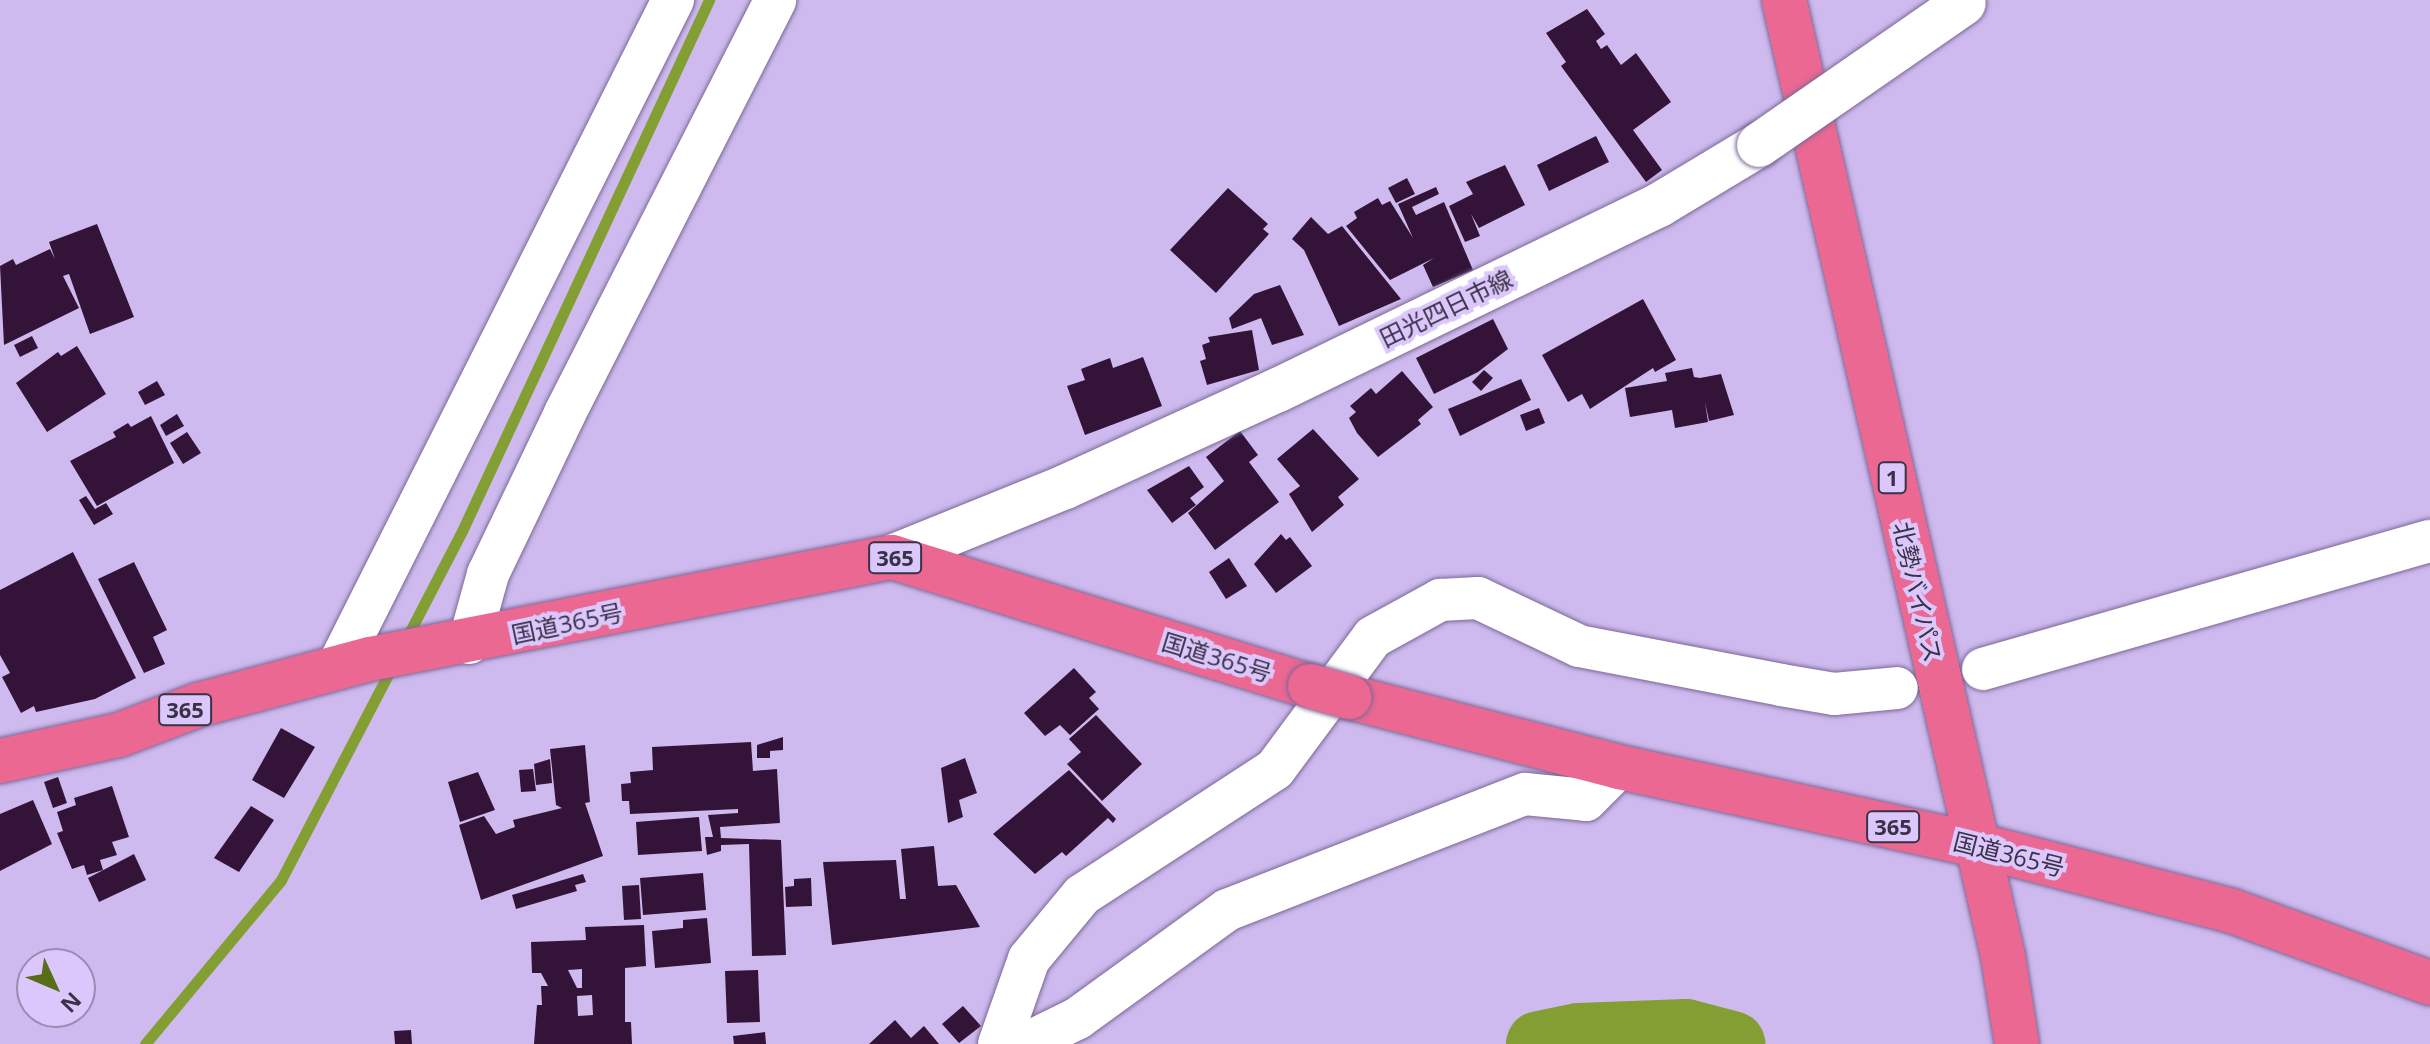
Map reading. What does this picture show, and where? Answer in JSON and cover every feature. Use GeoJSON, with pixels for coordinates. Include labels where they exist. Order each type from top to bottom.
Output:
{"type":"FeatureCollection","features":[{"type":"Feature","properties":{"kind":"highway","name":"北勢バイパス"},"geometry":{"type":"LineString","coordinates":[[1784,0],[2003,956],[2017,1044]]}},
{"type":"Feature","properties":{"kind":"highway","name":"国道365号"},"geometry":{"type":"LineString","coordinates":[[1,761],[119,735],[198,705],[353,664],[892,557],[1329,691],[1619,767],[1977,845],[2232,911],[2430,983]]}},
{"type":"Feature","properties":{"kind":"main road","name":"田光四日市線"},"geometry":{"type":"LineString","coordinates":[[892,557],[1065,487],[1278,390],[1659,205],[1759,145],[1966,1]]}},
{"type":"Feature","properties":{"kind":"street"},"geometry":{"type":"LineString","coordinates":[[353,664],[673,0]]}},
{"type":"Feature","properties":{"kind":"street"},"geometry":{"type":"LineString","coordinates":[[469,643],[488,574],[775,0]]}},
{"type":"Feature","properties":{"kind":"street"},"geometry":{"type":"LineString","coordinates":[[1983,669],[2430,541]]}},
{"type":"Feature","properties":{"kind":"street"},"geometry":{"type":"LineString","coordinates":[[999,1044],[1029,959],[1082,895],[1275,769],[1373,637],[1440,600],[1478,598],[1579,646],[1781,685],[1834,694],[1897,688]]}},
{"type":"Feature","properties":{"kind":"street"},"geometry":{"type":"LineString","coordinates":[[1025,1044],[1078,1018],[1227,910],[1525,794],[1586,800],[1619,767]]}},
{"type":"Feature","properties":{"kind":"building"},"geometry":{"type":"Polygon","coordinates":[[[1587,9],[1605,34],[1596,41],[1601,49],[1607,45],[1621,65],[1636,53],[1671,102],[1633,130],[1662,170],[1646,182],[1561,66],[1566,62],[1546,33],[1587,9]]]}},
{"type":"Feature","properties":{"kind":"building"},"geometry":{"type":"Polygon","coordinates":[[[1596,136],[1609,162],[1549,191],[1537,165],[1596,136]]]}},
{"type":"Feature","properties":{"kind":"building"},"geometry":{"type":"Polygon","coordinates":[[[1505,165],[1525,205],[1479,228],[1471,214],[1480,236],[1465,242],[1449,206],[1473,194],[1466,182],[1505,165]]]}},
{"type":"Feature","properties":{"kind":"building"},"geometry":{"type":"Polygon","coordinates":[[[1407,178],[1415,194],[1396,203],[1388,188],[1407,178]]]}},
{"type":"Feature","properties":{"kind":"building"},"geometry":{"type":"Polygon","coordinates":[[[1436,187],[1439,194],[1412,207],[1416,215],[1444,202],[1473,270],[1433,287],[1423,265],[1434,258],[1390,280],[1346,226],[1357,218],[1354,212],[1378,198],[1382,205],[1390,201],[1413,238],[1398,204],[1436,187]]]}},
{"type":"Feature","properties":{"kind":"building"},"geometry":{"type":"Polygon","coordinates":[[[1228,188],[1268,224],[1263,229],[1269,234],[1216,293],[1170,250],[1228,188]]]}},
{"type":"Feature","properties":{"kind":"building"},"geometry":{"type":"Polygon","coordinates":[[[1311,217],[1328,234],[1342,226],[1401,299],[1339,326],[1304,250],[1292,239],[1311,217]]]}},
{"type":"Feature","properties":{"kind":"building"},"geometry":{"type":"Polygon","coordinates":[[[97,224],[134,317],[90,334],[69,274],[63,276],[79,308],[4,345],[0,266],[13,259],[16,265],[50,249],[55,259],[49,242],[97,224]]]}},
{"type":"Feature","properties":{"kind":"building"},"geometry":{"type":"Polygon","coordinates":[[[1280,285],[1304,335],[1272,345],[1261,318],[1232,329],[1229,318],[1254,294],[1280,285]]]}},
{"type":"Feature","properties":{"kind":"building"},"geometry":{"type":"Polygon","coordinates":[[[1643,299],[1676,360],[1655,372],[1653,368],[1590,409],[1582,394],[1568,402],[1542,355],[1643,299]]]}},
{"type":"Feature","properties":{"kind":"building"},"geometry":{"type":"Polygon","coordinates":[[[1493,319],[1508,349],[1478,372],[1434,394],[1416,358],[1493,319]]]}},
{"type":"Feature","properties":{"kind":"building"},"geometry":{"type":"Polygon","coordinates":[[[1252,330],[1259,370],[1207,385],[1200,361],[1206,359],[1202,345],[1210,342],[1208,337],[1252,330]]]}},
{"type":"Feature","properties":{"kind":"building"},"geometry":{"type":"Polygon","coordinates":[[[32,336],[38,348],[20,357],[14,345],[32,336]]]}},
{"type":"Feature","properties":{"kind":"building"},"geometry":{"type":"Polygon","coordinates":[[[77,346],[106,394],[47,432],[16,383],[58,352],[61,356],[77,346]]]}},
{"type":"Feature","properties":{"kind":"building"},"geometry":{"type":"Polygon","coordinates":[[[1143,357],[1162,406],[1085,435],[1067,386],[1085,380],[1081,369],[1110,358],[1113,368],[1143,357]]]}},
{"type":"Feature","properties":{"kind":"building"},"geometry":{"type":"Polygon","coordinates":[[[1692,368],[1694,377],[1721,374],[1734,415],[1709,421],[1705,402],[1708,422],[1675,428],[1672,410],[1630,417],[1625,388],[1667,381],[1665,373],[1692,368]]]}},
{"type":"Feature","properties":{"kind":"building"},"geometry":{"type":"Polygon","coordinates":[[[1484,370],[1493,378],[1481,391],[1472,382],[1484,370]]]}},
{"type":"Feature","properties":{"kind":"building"},"geometry":{"type":"Polygon","coordinates":[[[1402,371],[1433,407],[1418,420],[1421,424],[1378,457],[1357,433],[1349,418],[1356,412],[1350,406],[1371,388],[1376,394],[1402,371]]]}},
{"type":"Feature","properties":{"kind":"building"},"geometry":{"type":"Polygon","coordinates":[[[1521,379],[1531,400],[1460,436],[1448,409],[1521,379]]]}},
{"type":"Feature","properties":{"kind":"building"},"geometry":{"type":"Polygon","coordinates":[[[157,381],[165,395],[145,405],[138,392],[157,381]]]}},
{"type":"Feature","properties":{"kind":"building"},"geometry":{"type":"Polygon","coordinates":[[[1539,408],[1545,423],[1526,431],[1520,415],[1539,408]]]}},
{"type":"Feature","properties":{"kind":"building"},"geometry":{"type":"Polygon","coordinates":[[[177,414],[184,426],[166,436],[160,425],[177,414]]]}},
{"type":"Feature","properties":{"kind":"building"},"geometry":{"type":"Polygon","coordinates":[[[151,416],[174,463],[97,506],[70,461],[116,437],[113,432],[128,423],[131,427],[151,416]]]}},
{"type":"Feature","properties":{"kind":"building"},"geometry":{"type":"Polygon","coordinates":[[[1313,429],[1359,479],[1338,497],[1344,505],[1312,532],[1289,494],[1300,486],[1277,459],[1313,429]]]}},
{"type":"Feature","properties":{"kind":"building"},"geometry":{"type":"Polygon","coordinates":[[[1240,431],[1258,455],[1249,462],[1279,502],[1215,550],[1188,513],[1224,481],[1206,457],[1240,431]]]}},
{"type":"Feature","properties":{"kind":"building"},"geometry":{"type":"Polygon","coordinates":[[[187,432],[201,453],[183,464],[170,443],[187,432]]]}},
{"type":"Feature","properties":{"kind":"building"},"geometry":{"type":"Polygon","coordinates":[[[1189,466],[1204,487],[1190,498],[1196,505],[1172,523],[1147,490],[1189,466]]]}},
{"type":"Feature","properties":{"kind":"building"},"geometry":{"type":"Polygon","coordinates":[[[86,496],[95,509],[106,503],[113,514],[94,525],[79,500],[86,496]]]}},
{"type":"Feature","properties":{"kind":"building"},"geometry":{"type":"Polygon","coordinates":[[[1281,534],[1286,540],[1290,537],[1312,566],[1276,593],[1254,564],[1281,534]]]}},
{"type":"Feature","properties":{"kind":"building"},"geometry":{"type":"Polygon","coordinates":[[[73,552],[136,678],[95,699],[36,712],[34,706],[21,713],[2,677],[10,673],[0,655],[0,590],[73,552]]]}},
{"type":"Feature","properties":{"kind":"building"},"geometry":{"type":"Polygon","coordinates":[[[1229,558],[1247,586],[1226,599],[1209,572],[1229,558]]]}},
{"type":"Feature","properties":{"kind":"building"},"geometry":{"type":"Polygon","coordinates":[[[134,562],[167,630],[153,637],[165,664],[144,673],[98,579],[134,562]]]}},
{"type":"Feature","properties":{"kind":"building"},"geometry":{"type":"Polygon","coordinates":[[[1074,668],[1096,692],[1089,698],[1099,709],[1070,735],[1060,725],[1045,736],[1024,713],[1074,668]]]}},
{"type":"Feature","properties":{"kind":"building"},"geometry":{"type":"Polygon","coordinates":[[[1096,715],[1142,764],[1102,801],[1067,764],[1081,752],[1069,739],[1096,715]]]}},
{"type":"Feature","properties":{"kind":"building"},"geometry":{"type":"Polygon","coordinates":[[[281,728],[315,747],[284,798],[252,780],[281,728]]]}},
{"type":"Feature","properties":{"kind":"building"},"geometry":{"type":"Polygon","coordinates":[[[783,737],[783,750],[770,751],[770,758],[757,758],[757,745],[783,737]]]}},
{"type":"Feature","properties":{"kind":"building"},"geometry":{"type":"Polygon","coordinates":[[[751,742],[753,771],[777,769],[780,823],[720,827],[721,838],[781,840],[786,955],[752,956],[749,844],[721,845],[721,851],[707,855],[705,837],[713,837],[708,815],[738,813],[738,809],[630,814],[629,801],[622,801],[621,784],[631,783],[630,772],[653,770],[652,747],[751,742]]]}},
{"type":"Feature","properties":{"kind":"building"},"geometry":{"type":"Polygon","coordinates":[[[585,745],[590,802],[585,803],[603,856],[481,900],[459,825],[484,816],[496,834],[515,827],[513,820],[562,808],[556,805],[550,749],[585,745]]]}},
{"type":"Feature","properties":{"kind":"building"},"geometry":{"type":"Polygon","coordinates":[[[965,758],[977,793],[959,800],[963,817],[948,823],[941,768],[965,758]]]}},
{"type":"Feature","properties":{"kind":"building"},"geometry":{"type":"Polygon","coordinates":[[[550,759],[552,783],[536,785],[534,764],[550,759]]]}},
{"type":"Feature","properties":{"kind":"building"},"geometry":{"type":"Polygon","coordinates":[[[533,769],[536,791],[521,792],[519,770],[533,769]]]}},
{"type":"Feature","properties":{"kind":"building"},"geometry":{"type":"Polygon","coordinates":[[[1069,770],[1116,819],[1113,823],[1108,818],[1066,856],[1062,852],[1035,874],[993,834],[1069,770]]]}},
{"type":"Feature","properties":{"kind":"building"},"geometry":{"type":"Polygon","coordinates":[[[478,772],[495,810],[460,822],[448,782],[478,772]]]}},
{"type":"Feature","properties":{"kind":"building"},"geometry":{"type":"Polygon","coordinates":[[[58,777],[67,803],[53,808],[44,782],[58,777]]]}},
{"type":"Feature","properties":{"kind":"building"},"geometry":{"type":"Polygon","coordinates":[[[112,786],[129,837],[112,842],[117,855],[100,860],[103,870],[87,875],[84,865],[72,869],[57,833],[63,831],[57,812],[76,805],[74,798],[112,786]]]}},
{"type":"Feature","properties":{"kind":"building"},"geometry":{"type":"Polygon","coordinates":[[[33,800],[52,844],[0,871],[0,814],[33,800]]]}},
{"type":"Feature","properties":{"kind":"building"},"geometry":{"type":"Polygon","coordinates":[[[251,806],[274,820],[239,872],[214,858],[251,806]]]}},
{"type":"Feature","properties":{"kind":"building"},"geometry":{"type":"Polygon","coordinates":[[[699,817],[702,851],[638,855],[636,822],[699,817]]]}},
{"type":"Feature","properties":{"kind":"building"},"geometry":{"type":"Polygon","coordinates":[[[934,846],[938,886],[956,885],[980,927],[832,945],[823,862],[896,860],[900,899],[906,899],[901,849],[934,846]]]}},
{"type":"Feature","properties":{"kind":"building"},"geometry":{"type":"Polygon","coordinates":[[[134,854],[146,880],[99,902],[88,878],[134,854]]]}},
{"type":"Feature","properties":{"kind":"building"},"geometry":{"type":"Polygon","coordinates":[[[703,873],[706,910],[643,915],[640,878],[703,873]]]}},
{"type":"Feature","properties":{"kind":"building"},"geometry":{"type":"Polygon","coordinates":[[[583,874],[586,882],[575,885],[577,891],[516,909],[512,895],[583,874]]]}},
{"type":"Feature","properties":{"kind":"building"},"geometry":{"type":"Polygon","coordinates":[[[811,878],[812,906],[786,907],[785,887],[794,886],[794,879],[811,878]]]}},
{"type":"Feature","properties":{"kind":"building"},"geometry":{"type":"Polygon","coordinates":[[[639,885],[641,919],[624,920],[622,886],[639,885]]]}},
{"type":"Feature","properties":{"kind":"building"},"geometry":{"type":"Polygon","coordinates":[[[707,918],[711,963],[655,968],[652,931],[683,928],[683,920],[707,918]]]}},
{"type":"Feature","properties":{"kind":"building"},"geometry":{"type":"Polygon","coordinates":[[[644,925],[646,966],[625,968],[625,1022],[631,1022],[632,1044],[534,1044],[537,1005],[542,1005],[541,986],[548,986],[541,973],[532,973],[531,942],[586,940],[585,927],[644,925]],[[582,969],[568,970],[577,988],[582,988],[582,969]],[[592,995],[577,996],[578,1016],[593,1015],[592,995]]]}},
{"type":"Feature","properties":{"kind":"building"},"geometry":{"type":"Polygon","coordinates":[[[758,970],[760,1022],[727,1023],[725,971],[758,970]]]}},
{"type":"Feature","properties":{"kind":"building"},"geometry":{"type":"Polygon","coordinates":[[[963,1006],[981,1026],[959,1043],[942,1024],[963,1006]]]}},
{"type":"Feature","properties":{"kind":"building"},"geometry":{"type":"Polygon","coordinates":[[[895,1020],[911,1038],[924,1026],[939,1044],[869,1044],[895,1020]]]}},
{"type":"Feature","properties":{"kind":"building"},"geometry":{"type":"Polygon","coordinates":[[[411,1030],[412,1044],[395,1044],[394,1031],[411,1030]]]}},
{"type":"Feature","properties":{"kind":"building"},"geometry":{"type":"Polygon","coordinates":[[[765,1032],[766,1044],[734,1044],[733,1036],[765,1032]]]}},
{"type":"Feature","properties":{"kind":"waterway"},"geometry":{"type":"LineString","coordinates":[[406,639],[462,531],[709,0]]}},
{"type":"Feature","properties":{"kind":"waterway"},"geometry":{"type":"LineString","coordinates":[[145,1044],[281,880],[393,665]]}},
{"type":"Feature","properties":{"kind":"waterway"},"geometry":{"type":"LineString","coordinates":[[1539,1044],[1579,1036],[1686,1032],[1732,1044]]}}]}
